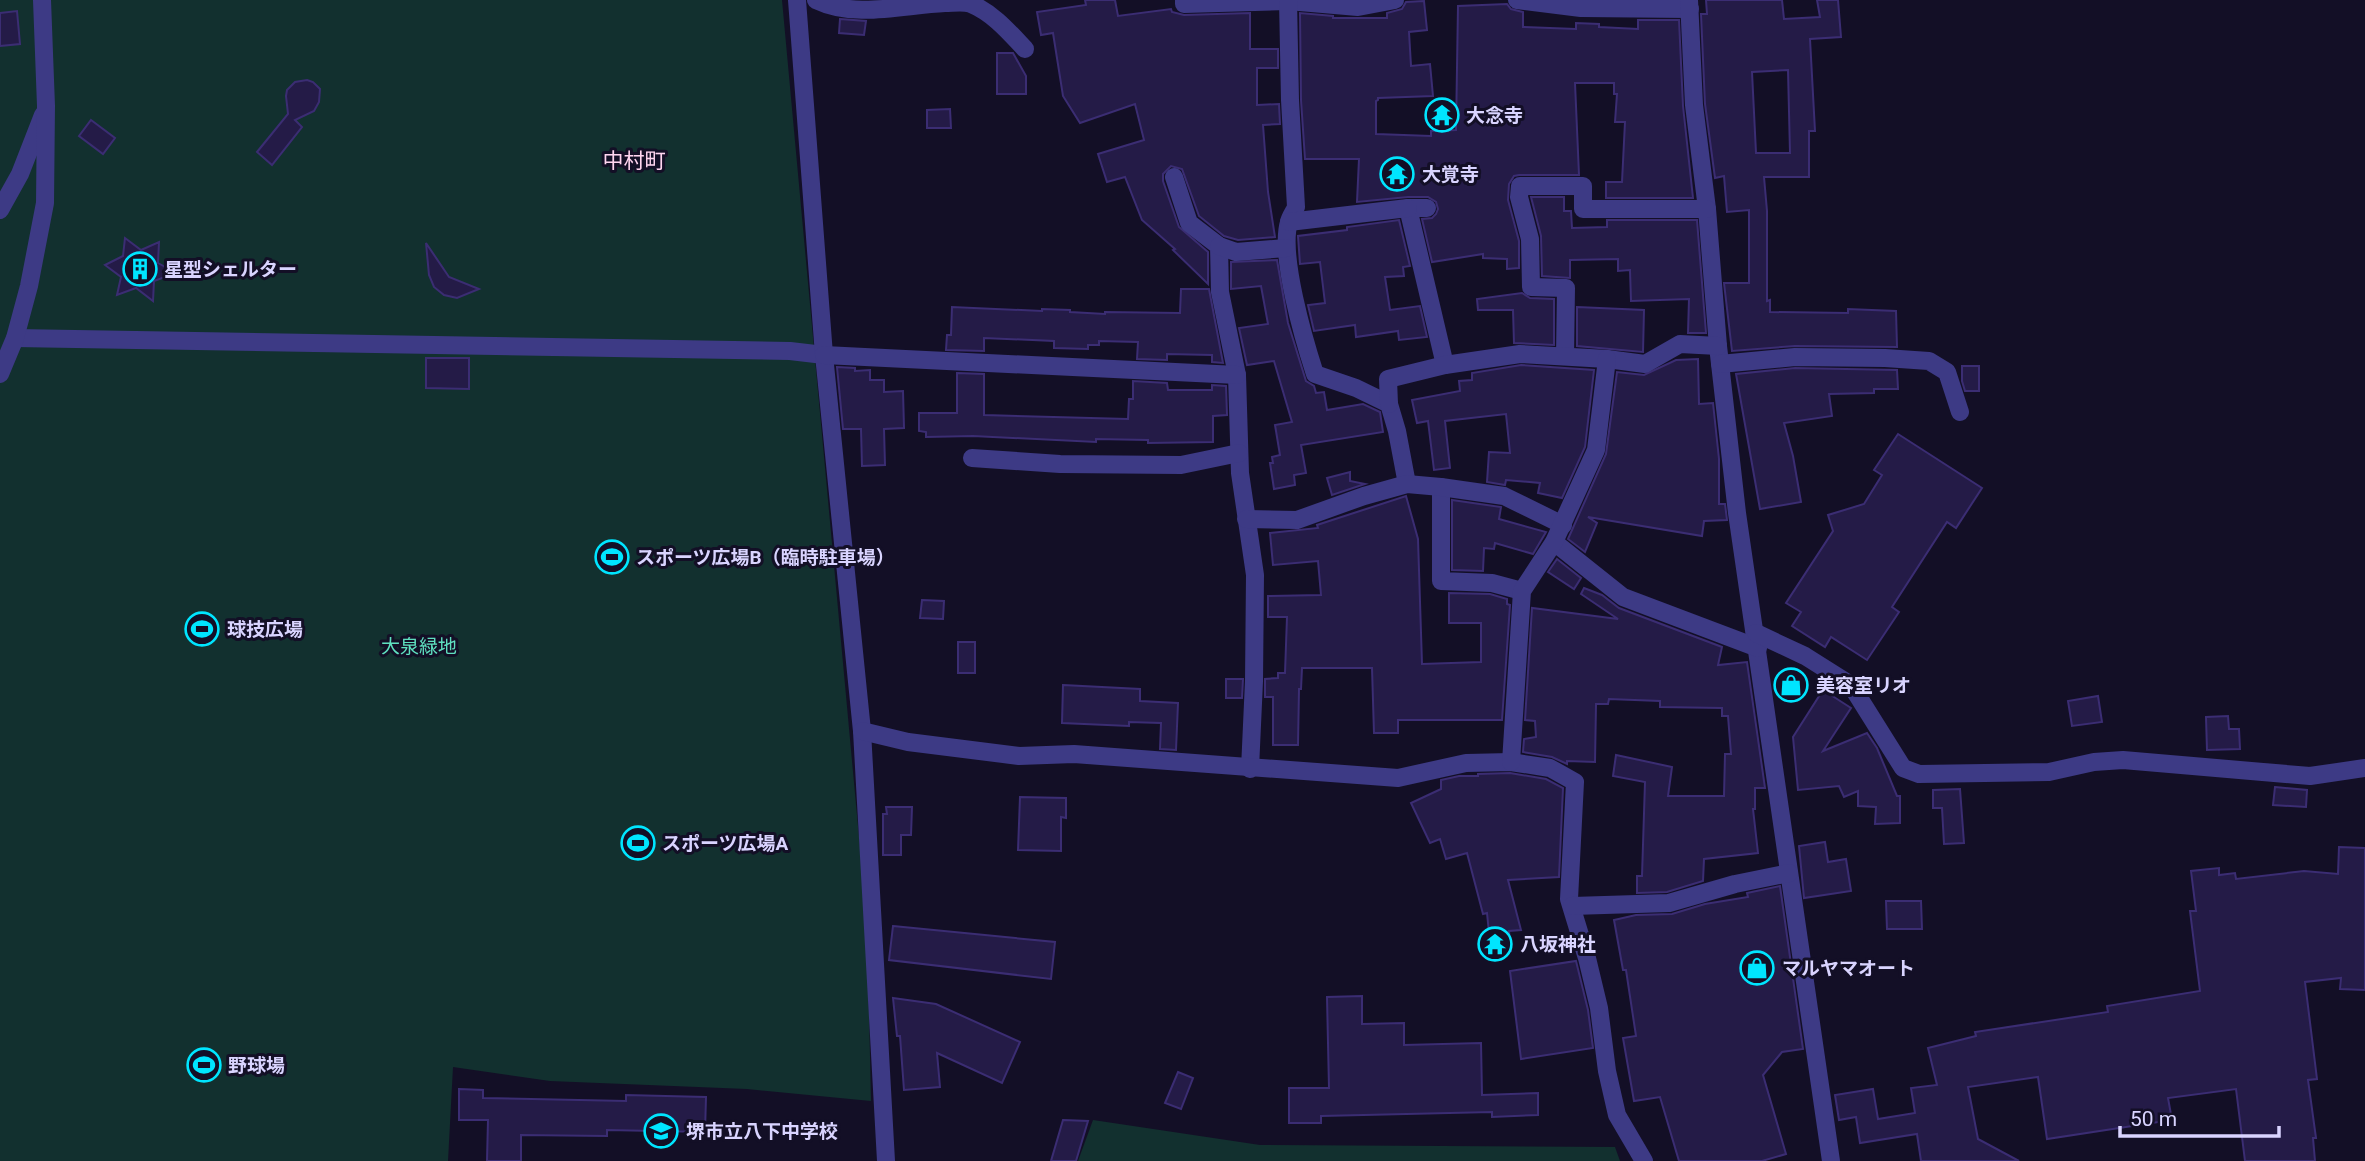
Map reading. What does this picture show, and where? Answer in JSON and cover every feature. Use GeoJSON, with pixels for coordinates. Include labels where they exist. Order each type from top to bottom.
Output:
{"type":"FeatureCollection","features":[{"type":"Feature","properties":{"kind":"street"},"geometry":{"type":"LineString","coordinates":[[0,374],[15,338],[40,238],[45,203],[47,106],[42,0]]}},
{"type":"Feature","properties":{"kind":"street"},"geometry":{"type":"LineString","coordinates":[[797,0],[824,355],[862,731],[886,1161]]}},
{"type":"Feature","properties":{"kind":"street"},"geometry":{"type":"LineString","coordinates":[[816,0],[825,4],[872,11],[922,4],[969,2],[1002,23],[1025,49]]}},
{"type":"Feature","properties":{"kind":"street"},"geometry":{"type":"LineString","coordinates":[[1184,0],[1184,4],[1288,0],[1358,7],[1395,0]]}},
{"type":"Feature","properties":{"kind":"street"},"geometry":{"type":"LineString","coordinates":[[1288,0],[1296,207],[1289,222],[1286,248],[1302,332],[1315,374],[1356,388],[1389,404]]}},
{"type":"Feature","properties":{"kind":"street"},"geometry":{"type":"LineString","coordinates":[[1517,0],[1581,8],[1690,4],[1694,105],[1707,209],[1718,355],[1737,513],[1830,1161]]}},
{"type":"Feature","properties":{"kind":"street"},"geometry":{"type":"LineString","coordinates":[[0,210],[20,174],[47,106]]}},
{"type":"Feature","properties":{"kind":"street"},"geometry":{"type":"LineString","coordinates":[[1174,177],[1189,223],[1219,246],[1236,252],[1286,248]]}},
{"type":"Feature","properties":{"kind":"street"},"geometry":{"type":"LineString","coordinates":[[1565,356],[1566,288],[1531,287],[1530,239],[1519,197],[1520,186],[1583,186],[1583,209],[1707,209]]}},
{"type":"Feature","properties":{"kind":"street"},"geometry":{"type":"LineString","coordinates":[[1408,208],[1445,365]]}},
{"type":"Feature","properties":{"kind":"street"},"geometry":{"type":"LineString","coordinates":[[1289,222],[1427,208]]}},
{"type":"Feature","properties":{"kind":"street"},"geometry":{"type":"LineString","coordinates":[[1219,246],[1220,292],[1237,375],[1239,453],[1255,575],[1250,769]]}},
{"type":"Feature","properties":{"kind":"street"},"geometry":{"type":"LineString","coordinates":[[15,338],[776,351],[1237,375]]}},
{"type":"Feature","properties":{"kind":"street"},"geometry":{"type":"LineString","coordinates":[[1407,484],[1389,404],[1388,379],[1445,365],[1520,354],[1645,364],[1680,344],[1718,355],[1930,361],[1947,372],[1960,412]]}},
{"type":"Feature","properties":{"kind":"street"},"geometry":{"type":"LineString","coordinates":[[1511,762],[1521,591],[1554,542],[1596,450],[1607,359]]}},
{"type":"Feature","properties":{"kind":"street"},"geometry":{"type":"LineString","coordinates":[[980,454],[1060,464],[1105,459],[1181,465],[1239,453]]}},
{"type":"Feature","properties":{"kind":"street"},"geometry":{"type":"LineString","coordinates":[[1246,519],[1297,520],[1407,484],[1504,496],[1563,525]]}},
{"type":"Feature","properties":{"kind":"street"},"geometry":{"type":"LineString","coordinates":[[1440,486],[1441,581],[1492,583],[1521,591]]}},
{"type":"Feature","properties":{"kind":"street"},"geometry":{"type":"LineString","coordinates":[[1554,542],[1623,597],[1805,656],[1851,685],[1903,768],[1919,774],[2049,772],[2094,762],[2123,760],[2310,776],[2365,768]]}},
{"type":"Feature","properties":{"kind":"street"},"geometry":{"type":"LineString","coordinates":[[862,731],[908,741],[1019,756],[1074,754],[1398,778],[1466,763],[1511,762],[1550,768],[1575,782],[1569,898],[1599,1008],[1607,1072],[1617,1115],[1644,1161]]}},
{"type":"Feature","properties":{"kind":"street"},"geometry":{"type":"LineString","coordinates":[[1572,906],[1670,903],[1735,884],[1789,873]]}},
{"type":"Feature","properties":{"kind":"green space","name":"大泉緑地"},"geometry":{"type":"Polygon","coordinates":[[[0,0],[782,0],[867,924],[871,1101],[747,1089],[550,1081],[453,1067],[448,1161],[0,1161],[0,0]]]}},
{"type":"Feature","properties":{"kind":"green space"},"geometry":{"type":"Polygon","coordinates":[[[1093,1120],[1260,1145],[1615,1147],[1620,1161],[1078,1161],[1093,1120]]]}},
{"type":"Feature","properties":{"kind":"building"},"geometry":{"type":"Polygon","coordinates":[[[1085,0],[1115,0],[1118,16],[1171,9],[1172,12],[1184,15],[1250,13],[1250,49],[1278,49],[1278,68],[1257,68],[1257,105],[1279,104],[1280,124],[1263,125],[1268,192],[1275,237],[1238,240],[1224,236],[1199,216],[1182,169],[1171,166],[1163,174],[1179,227],[1208,252],[1208,284],[1173,250],[1175,249],[1142,220],[1125,177],[1107,182],[1098,154],[1144,140],[1135,104],[1080,123],[1063,96],[1053,33],[1041,35],[1037,12],[1086,5],[1085,0]]]}},
{"type":"Feature","properties":{"kind":"building"},"geometry":{"type":"Polygon","coordinates":[[[1706,0],[1782,0],[1784,19],[1820,17],[1817,0],[1838,0],[1841,37],[1810,39],[1815,131],[1809,131],[1809,177],[1764,177],[1767,211],[1767,301],[1770,300],[1770,312],[1848,313],[1848,309],[1896,311],[1897,347],[1795,346],[1732,351],[1724,283],[1749,283],[1749,210],[1727,212],[1724,176],[1715,178],[1705,104],[1701,14],[1707,14],[1706,0]],[[1788,70],[1752,72],[1756,153],[1790,153],[1788,70]]]}},
{"type":"Feature","properties":{"kind":"building"},"geometry":{"type":"Polygon","coordinates":[[[1424,1],[1427,30],[1409,32],[1411,66],[1430,64],[1433,96],[1378,98],[1376,134],[1431,136],[1431,131],[1456,130],[1458,6],[1507,4],[1511,9],[1523,12],[1523,27],[1576,29],[1576,23],[1638,29],[1638,20],[1679,20],[1683,106],[1693,198],[1606,198],[1606,182],[1622,182],[1625,122],[1615,122],[1617,94],[1614,94],[1614,83],[1575,83],[1579,175],[1519,175],[1514,176],[1509,184],[1508,200],[1519,241],[1519,268],[1507,269],[1507,259],[1483,258],[1483,254],[1432,262],[1422,219],[1432,218],[1436,214],[1436,202],[1428,197],[1408,197],[1357,202],[1359,159],[1305,159],[1301,100],[1300,13],[1333,18],[1387,18],[1387,13],[1402,9],[1406,2],[1424,1]]]}},
{"type":"Feature","properties":{"kind":"building"},"geometry":{"type":"Polygon","coordinates":[[[17,11],[20,44],[0,46],[0,13],[17,11]]]}},
{"type":"Feature","properties":{"kind":"building"},"geometry":{"type":"Polygon","coordinates":[[[840,19],[866,21],[864,35],[839,33],[840,19]]]}},
{"type":"Feature","properties":{"kind":"building"},"geometry":{"type":"Polygon","coordinates":[[[997,53],[1013,53],[1026,76],[1026,94],[997,94],[997,53]]]}},
{"type":"Feature","properties":{"kind":"building"},"geometry":{"type":"Polygon","coordinates":[[[307,80],[320,89],[319,102],[314,111],[295,120],[302,127],[272,165],[257,152],[288,114],[287,90],[295,82],[307,80]]]}},
{"type":"Feature","properties":{"kind":"building"},"geometry":{"type":"Polygon","coordinates":[[[950,109],[951,128],[927,128],[927,110],[950,109]]]}},
{"type":"Feature","properties":{"kind":"building"},"geometry":{"type":"Polygon","coordinates":[[[91,120],[115,138],[103,154],[79,136],[91,120]]]}},
{"type":"Feature","properties":{"kind":"building"},"geometry":{"type":"Polygon","coordinates":[[[1531,197],[1564,197],[1564,211],[1571,211],[1572,228],[1607,227],[1607,220],[1697,220],[1706,333],[1688,333],[1689,299],[1631,301],[1630,270],[1618,271],[1618,259],[1570,260],[1570,278],[1542,276],[1541,236],[1531,197]]]}},
{"type":"Feature","properties":{"kind":"building"},"geometry":{"type":"Polygon","coordinates":[[[1399,220],[1410,266],[1403,267],[1404,276],[1385,277],[1390,310],[1420,306],[1427,337],[1399,340],[1398,331],[1356,337],[1355,325],[1314,331],[1308,305],[1325,303],[1320,262],[1300,264],[1298,236],[1399,220]]]}},
{"type":"Feature","properties":{"kind":"building","name":"星型シェルター"},"geometry":{"type":"Polygon","coordinates":[[[125,238],[141,250],[159,242],[158,263],[176,273],[154,281],[153,301],[136,288],[117,295],[121,277],[105,265],[123,256],[125,238]]]}},
{"type":"Feature","properties":{"kind":"building"},"geometry":{"type":"Polygon","coordinates":[[[426,243],[449,277],[479,289],[457,298],[444,295],[434,287],[429,275],[426,243]]]}},
{"type":"Feature","properties":{"kind":"building"},"geometry":{"type":"Polygon","coordinates":[[[1277,260],[1288,323],[1306,381],[1314,386],[1316,393],[1324,392],[1327,410],[1363,404],[1380,412],[1383,432],[1301,445],[1306,473],[1294,475],[1295,485],[1274,489],[1270,463],[1273,463],[1272,457],[1280,455],[1275,425],[1292,422],[1274,361],[1247,365],[1239,328],[1268,324],[1261,286],[1231,289],[1231,262],[1277,260]]]}},
{"type":"Feature","properties":{"kind":"building"},"geometry":{"type":"Polygon","coordinates":[[[1181,289],[1209,289],[1223,363],[1212,362],[1212,355],[1167,354],[1167,360],[1137,359],[1138,342],[1099,341],[1099,345],[1088,345],[1088,349],[1054,348],[1054,341],[984,338],[984,351],[946,350],[947,335],[951,335],[952,307],[1070,310],[1105,314],[1180,313],[1181,289]]]}},
{"type":"Feature","properties":{"kind":"building"},"geometry":{"type":"Polygon","coordinates":[[[1522,293],[1530,298],[1554,299],[1554,345],[1514,343],[1513,310],[1478,310],[1477,299],[1522,293]]]}},
{"type":"Feature","properties":{"kind":"building"},"geometry":{"type":"Polygon","coordinates":[[[1577,307],[1644,310],[1643,352],[1577,346],[1577,307]]]}},
{"type":"Feature","properties":{"kind":"building"},"geometry":{"type":"Polygon","coordinates":[[[426,358],[469,358],[469,389],[426,388],[426,358]]]}},
{"type":"Feature","properties":{"kind":"building"},"geometry":{"type":"Polygon","coordinates":[[[1698,359],[1699,404],[1713,403],[1719,459],[1719,504],[1725,504],[1727,520],[1704,521],[1702,536],[1588,517],[1597,523],[1585,552],[1568,539],[1606,454],[1617,372],[1644,375],[1676,360],[1698,359]]]}},
{"type":"Feature","properties":{"kind":"building"},"geometry":{"type":"Polygon","coordinates":[[[1521,365],[1594,370],[1585,447],[1562,498],[1538,493],[1540,483],[1506,480],[1505,485],[1487,482],[1489,452],[1510,453],[1506,414],[1445,421],[1450,468],[1434,470],[1428,421],[1417,423],[1412,400],[1460,391],[1459,381],[1472,380],[1472,373],[1521,365]]]}},
{"type":"Feature","properties":{"kind":"building"},"geometry":{"type":"Polygon","coordinates":[[[1962,366],[1979,366],[1979,391],[1965,391],[1962,366]]]}},
{"type":"Feature","properties":{"kind":"building"},"geometry":{"type":"Polygon","coordinates":[[[837,367],[855,368],[855,371],[870,370],[870,380],[884,380],[884,392],[903,391],[904,428],[884,429],[885,465],[862,466],[861,429],[843,429],[837,367]]]}},
{"type":"Feature","properties":{"kind":"building"},"geometry":{"type":"Polygon","coordinates":[[[1795,368],[1897,370],[1898,389],[1874,389],[1874,393],[1829,394],[1832,416],[1784,423],[1801,502],[1760,509],[1736,374],[1795,368]]]}},
{"type":"Feature","properties":{"kind":"building"},"geometry":{"type":"Polygon","coordinates":[[[957,373],[984,374],[984,415],[1128,419],[1129,399],[1133,399],[1133,381],[1167,383],[1168,390],[1212,390],[1212,385],[1226,386],[1227,415],[1213,416],[1213,442],[1148,443],[1148,440],[1096,439],[1096,442],[973,436],[926,437],[926,432],[919,431],[919,413],[957,413],[957,373]]]}},
{"type":"Feature","properties":{"kind":"building"},"geometry":{"type":"Polygon","coordinates":[[[1898,434],[1982,488],[1956,528],[1947,522],[1892,607],[1899,612],[1867,660],[1831,637],[1825,647],[1792,626],[1801,612],[1786,603],[1833,531],[1828,515],[1864,504],[1882,475],[1874,470],[1898,434]]]}},
{"type":"Feature","properties":{"kind":"building"},"geometry":{"type":"Polygon","coordinates":[[[1350,472],[1350,481],[1365,484],[1332,495],[1327,478],[1350,472]]]}},
{"type":"Feature","properties":{"kind":"building"},"geometry":{"type":"Polygon","coordinates":[[[1406,496],[1418,539],[1422,664],[1481,662],[1481,623],[1449,623],[1449,593],[1490,594],[1507,599],[1507,604],[1510,605],[1502,720],[1398,720],[1398,733],[1374,733],[1372,668],[1302,668],[1298,745],[1273,745],[1273,697],[1265,697],[1265,679],[1278,678],[1278,673],[1285,673],[1287,617],[1268,617],[1268,596],[1321,595],[1318,561],[1273,565],[1270,533],[1318,528],[1317,525],[1406,496]]]}},
{"type":"Feature","properties":{"kind":"building"},"geometry":{"type":"Polygon","coordinates":[[[1452,500],[1501,507],[1499,519],[1546,532],[1533,554],[1495,543],[1494,549],[1484,548],[1483,571],[1452,570],[1452,500]]]}},
{"type":"Feature","properties":{"kind":"building"},"geometry":{"type":"Polygon","coordinates":[[[1557,559],[1581,578],[1574,589],[1548,572],[1557,559]]]}},
{"type":"Feature","properties":{"kind":"building"},"geometry":{"type":"Polygon","coordinates":[[[1584,588],[1602,595],[1619,608],[1722,647],[1718,665],[1747,662],[1765,788],[1755,788],[1753,809],[1758,853],[1704,859],[1703,881],[1667,892],[1637,893],[1637,876],[1642,876],[1645,782],[1613,776],[1616,755],[1672,767],[1668,796],[1724,796],[1725,754],[1731,754],[1728,716],[1722,716],[1722,708],[1660,707],[1660,701],[1609,699],[1608,704],[1596,704],[1595,762],[1567,761],[1567,764],[1552,757],[1523,752],[1524,739],[1536,737],[1535,721],[1525,720],[1532,608],[1618,619],[1581,594],[1584,588]]]}},
{"type":"Feature","properties":{"kind":"building"},"geometry":{"type":"Polygon","coordinates":[[[922,600],[944,601],[943,619],[920,618],[922,600]]]}},
{"type":"Feature","properties":{"kind":"building"},"geometry":{"type":"Polygon","coordinates":[[[958,642],[975,642],[975,673],[958,673],[958,642]]]}},
{"type":"Feature","properties":{"kind":"building"},"geometry":{"type":"Polygon","coordinates":[[[1226,679],[1243,679],[1242,698],[1226,698],[1226,679]]]}},
{"type":"Feature","properties":{"kind":"building"},"geometry":{"type":"Polygon","coordinates":[[[1063,685],[1140,689],[1140,701],[1178,703],[1176,750],[1160,749],[1161,723],[1129,722],[1129,726],[1062,723],[1063,685]]]}},
{"type":"Feature","properties":{"kind":"building"},"geometry":{"type":"Polygon","coordinates":[[[1823,690],[1851,708],[1823,751],[1867,733],[1877,748],[1897,796],[1900,796],[1900,823],[1875,824],[1876,807],[1858,806],[1858,791],[1844,797],[1839,786],[1798,790],[1793,737],[1823,690]]]}},
{"type":"Feature","properties":{"kind":"building"},"geometry":{"type":"Polygon","coordinates":[[[2098,696],[2102,722],[2072,726],[2068,701],[2098,696]]]}},
{"type":"Feature","properties":{"kind":"building"},"geometry":{"type":"Polygon","coordinates":[[[2228,716],[2229,729],[2239,729],[2240,749],[2207,750],[2206,717],[2228,716]]]}},
{"type":"Feature","properties":{"kind":"building"},"geometry":{"type":"Polygon","coordinates":[[[1510,773],[1546,779],[1563,788],[1559,877],[1508,880],[1521,930],[1509,931],[1511,951],[1491,953],[1487,913],[1483,914],[1467,853],[1446,859],[1440,839],[1430,843],[1411,803],[1441,789],[1441,780],[1478,774],[1510,773]]]}},
{"type":"Feature","properties":{"kind":"building"},"geometry":{"type":"Polygon","coordinates":[[[2275,787],[2307,790],[2306,807],[2273,805],[2275,787]]]}},
{"type":"Feature","properties":{"kind":"building"},"geometry":{"type":"Polygon","coordinates":[[[1960,789],[1964,843],[1944,844],[1942,808],[1933,808],[1933,790],[1960,789]]]}},
{"type":"Feature","properties":{"kind":"building"},"geometry":{"type":"Polygon","coordinates":[[[1020,797],[1066,798],[1066,818],[1061,817],[1061,851],[1018,850],[1020,797]]]}},
{"type":"Feature","properties":{"kind":"building"},"geometry":{"type":"Polygon","coordinates":[[[886,807],[912,807],[911,835],[901,835],[901,855],[883,855],[883,814],[887,814],[886,807]]]}},
{"type":"Feature","properties":{"kind":"building"},"geometry":{"type":"Polygon","coordinates":[[[1825,842],[1828,862],[1846,859],[1851,891],[1804,898],[1799,846],[1825,842]]]}},
{"type":"Feature","properties":{"kind":"building"},"geometry":{"type":"Polygon","coordinates":[[[2339,847],[2365,848],[2365,990],[2340,989],[2341,978],[2305,982],[2317,1079],[2308,1080],[2316,1138],[2313,1138],[2315,1161],[2245,1161],[2236,1089],[2168,1098],[2172,1120],[2047,1139],[2038,1077],[1968,1087],[1978,1139],[2019,1161],[1921,1161],[1917,1134],[1860,1143],[1856,1117],[1839,1120],[1835,1095],[1873,1089],[1878,1119],[1915,1113],[1911,1088],[1937,1085],[1928,1048],[1976,1036],[1975,1032],[2108,1012],[2107,1006],[2200,991],[2190,911],[2196,911],[2191,871],[2219,868],[2219,875],[2235,873],[2236,879],[2304,871],[2338,874],[2339,847]]]}},
{"type":"Feature","properties":{"kind":"building"},"geometry":{"type":"Polygon","coordinates":[[[1780,886],[1803,1049],[1782,1052],[1763,1075],[1786,1154],[1762,1161],[1679,1161],[1660,1097],[1634,1101],[1623,1038],[1636,1036],[1626,970],[1623,970],[1614,920],[1636,915],[1672,914],[1705,904],[1748,897],[1747,893],[1780,886]]]}},
{"type":"Feature","properties":{"kind":"building"},"geometry":{"type":"Polygon","coordinates":[[[1886,901],[1921,901],[1922,929],[1887,929],[1886,901]]]}},
{"type":"Feature","properties":{"kind":"building"},"geometry":{"type":"Polygon","coordinates":[[[893,926],[1055,942],[1051,979],[889,960],[893,926]]]}},
{"type":"Feature","properties":{"kind":"building"},"geometry":{"type":"Polygon","coordinates":[[[1576,961],[1588,1010],[1593,1048],[1521,1059],[1510,971],[1576,961]]]}},
{"type":"Feature","properties":{"kind":"building"},"geometry":{"type":"Polygon","coordinates":[[[1362,996],[1362,1024],[1404,1023],[1404,1045],[1481,1043],[1482,1095],[1538,1093],[1538,1115],[1492,1117],[1492,1112],[1321,1116],[1321,1123],[1289,1123],[1289,1088],[1329,1088],[1327,997],[1362,996]]]}},
{"type":"Feature","properties":{"kind":"building"},"geometry":{"type":"Polygon","coordinates":[[[893,998],[936,1004],[1020,1042],[1002,1083],[937,1053],[940,1087],[904,1090],[900,1036],[897,1036],[893,998]]]}},
{"type":"Feature","properties":{"kind":"building"},"geometry":{"type":"Polygon","coordinates":[[[1178,1072],[1193,1078],[1181,1109],[1165,1103],[1178,1072]]]}},
{"type":"Feature","properties":{"kind":"building"},"geometry":{"type":"Polygon","coordinates":[[[459,1089],[483,1090],[483,1098],[626,1101],[626,1095],[706,1097],[705,1132],[607,1130],[607,1136],[521,1135],[521,1161],[487,1161],[488,1120],[459,1120],[459,1089]]]}},
{"type":"Feature","properties":{"kind":"building"},"geometry":{"type":"Polygon","coordinates":[[[1063,1120],[1088,1121],[1076,1161],[1051,1161],[1063,1120]]]}},
{"type":"Feature","properties":{"kind":"place","name":"大念寺"},"geometry":{"type":"Point","coordinates":[1442,115]}},
{"type":"Feature","properties":{"kind":"place","name":"大覚寺"},"geometry":{"type":"Point","coordinates":[1397,174]}},
{"type":"Feature","properties":{"kind":"place","name":"星型シェルター"},"geometry":{"type":"Point","coordinates":[140,269]}},
{"type":"Feature","properties":{"kind":"place","name":"スポーツ広場B（臨時駐車場）"},"geometry":{"type":"Point","coordinates":[612,557]}},
{"type":"Feature","properties":{"kind":"place","name":"球技広場"},"geometry":{"type":"Point","coordinates":[202,629]}},
{"type":"Feature","properties":{"kind":"place","name":"美容室リオ"},"geometry":{"type":"Point","coordinates":[1791,685]}},
{"type":"Feature","properties":{"kind":"place","name":"スポーツ広場A"},"geometry":{"type":"Point","coordinates":[638,843]}},
{"type":"Feature","properties":{"kind":"place","name":"八坂神社"},"geometry":{"type":"Point","coordinates":[1495,944]}},
{"type":"Feature","properties":{"kind":"place","name":"マルヤマオート"},"geometry":{"type":"Point","coordinates":[1757,968]}},
{"type":"Feature","properties":{"kind":"place","name":"野球場"},"geometry":{"type":"Point","coordinates":[204,1065]}},
{"type":"Feature","properties":{"kind":"place","name":"堺市立八下中学校"},"geometry":{"type":"Point","coordinates":[661,1131]}},
{"type":"Feature","properties":{"kind":"district","name":"中村町"},"geometry":{"type":"Point","coordinates":[634,161]}}]}
